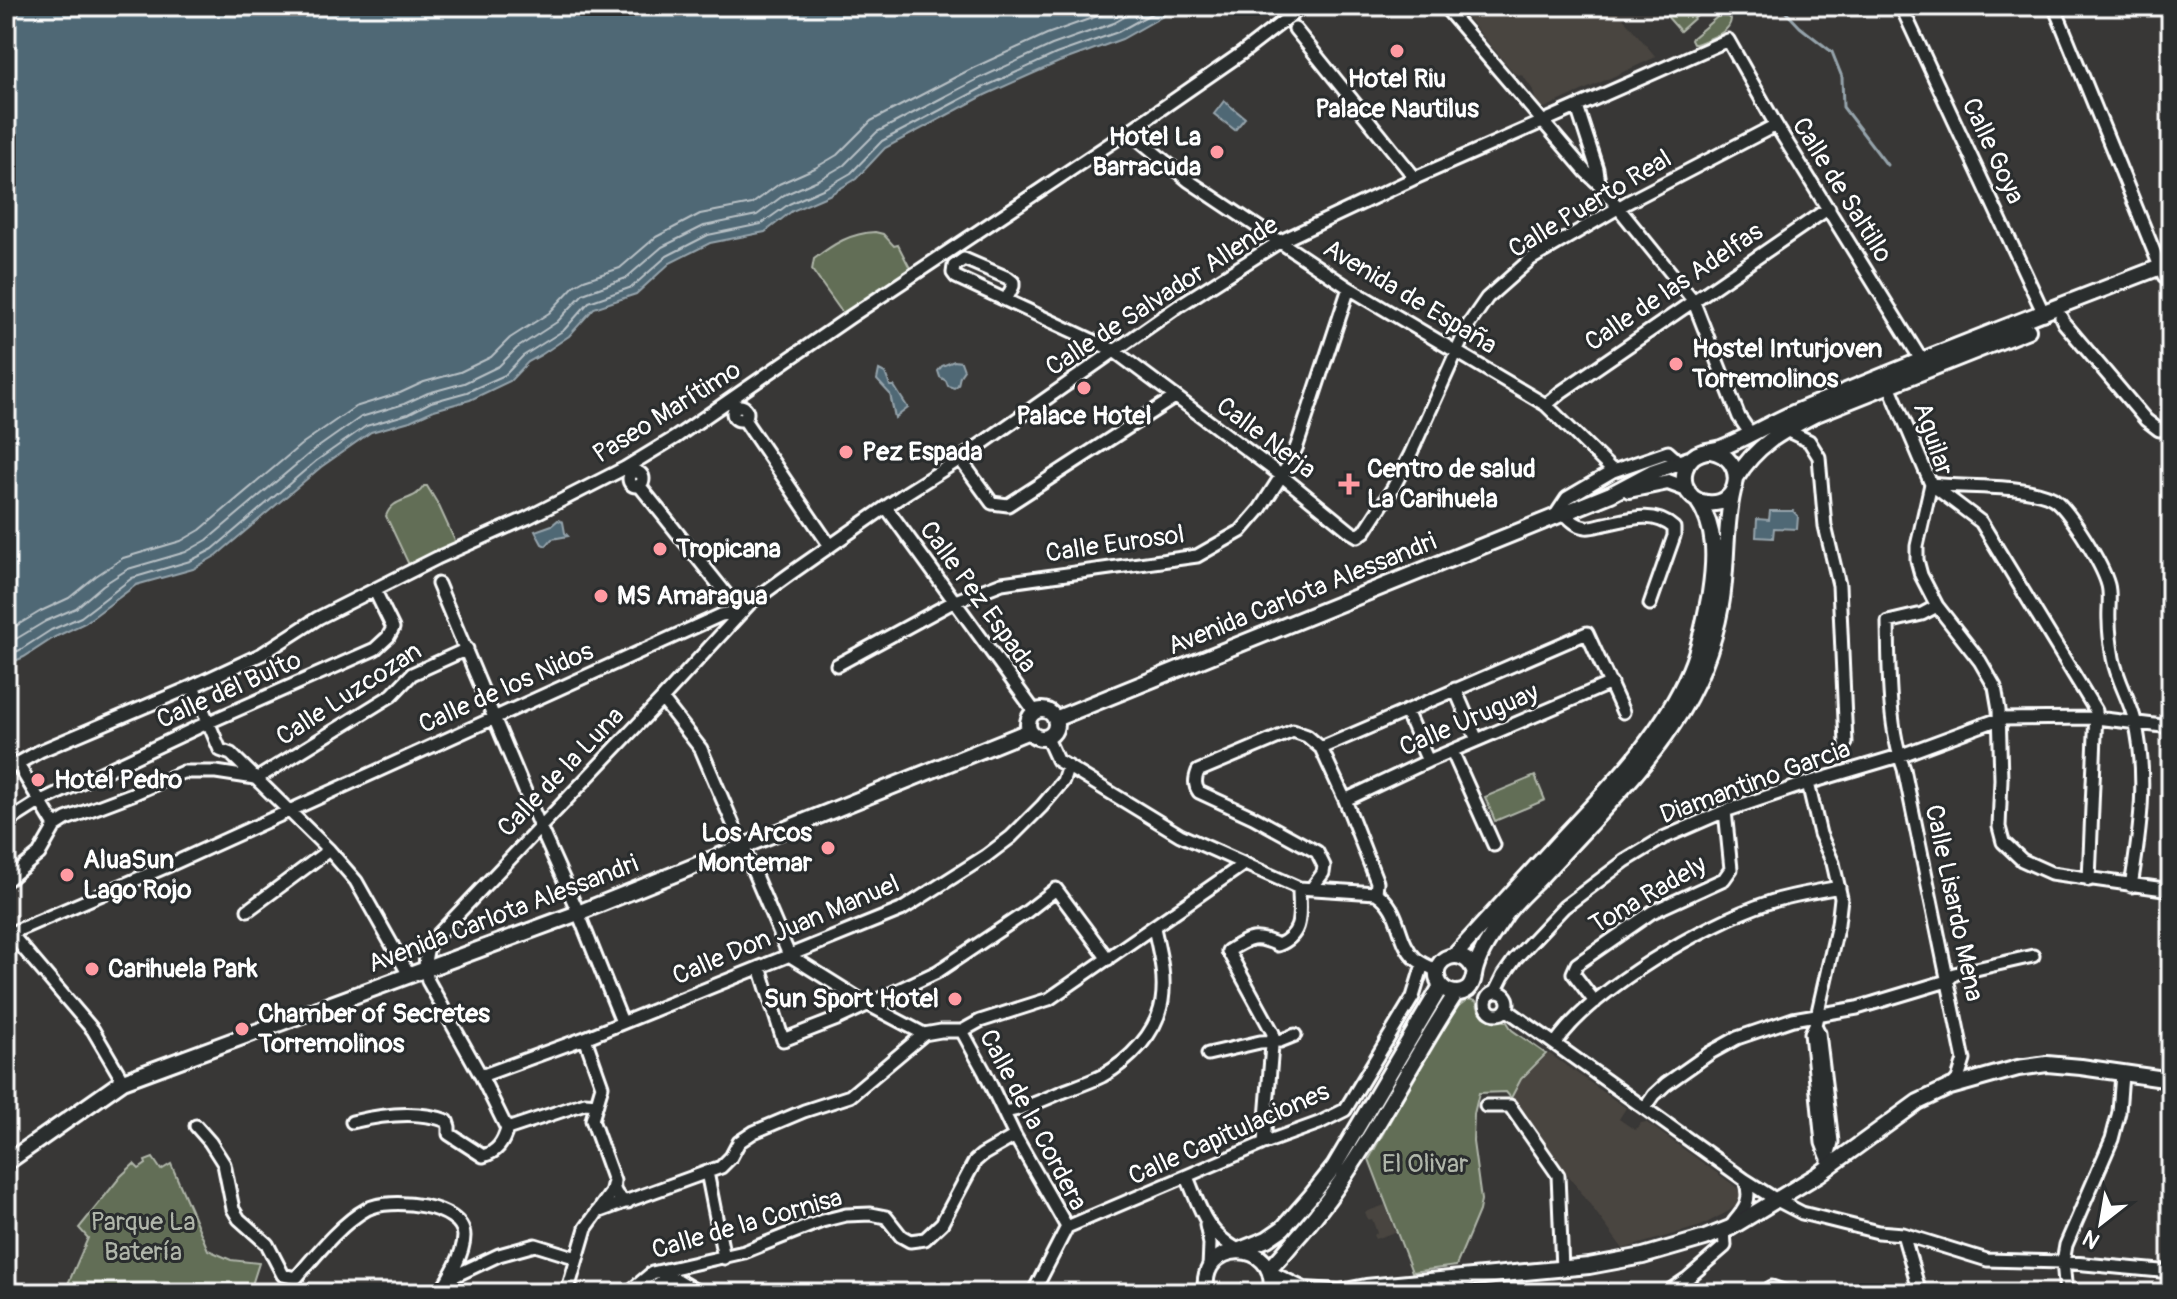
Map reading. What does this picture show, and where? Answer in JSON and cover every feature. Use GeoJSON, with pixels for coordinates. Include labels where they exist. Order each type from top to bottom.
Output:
{"type":"FeatureCollection","features":[{"type":"Feature","properties":{"kind":"main road"},"geometry":{"type":"LineString","coordinates":[[1692,495],[1713,504],[1721,501],[1756,450],[1814,415],[1889,385],[2044,314],[2167,270]]}},
{"type":"Feature","properties":{"kind":"main road"},"geometry":{"type":"LineString","coordinates":[[1711,451],[1726,456],[1735,469],[1735,484],[1730,505],[1726,573],[1720,610],[1691,698],[1670,732],[1639,771],[1509,910],[1484,948],[1470,986],[1465,991],[1448,991],[1438,979],[1443,960],[1455,955],[1632,764],[1660,726],[1680,691],[1698,648],[1714,571],[1711,526],[1692,495],[1684,473],[1685,460],[1922,361],[2061,317],[2167,270]]}},
{"type":"Feature","properties":{"kind":"main road","name":"Avenida Carlota Alessandri"},"geometry":{"type":"LineString","coordinates":[[1055,719],[1611,494],[1654,471],[1685,460]]}},
{"type":"Feature","properties":{"kind":"main road","name":"Avenida Carlota Alessandri"},"geometry":{"type":"LineString","coordinates":[[1611,494],[1668,482],[1692,495]]}},
{"type":"Feature","properties":{"kind":"main road"},"geometry":{"type":"LineString","coordinates":[[1046,711],[1055,719],[1055,730],[1047,738],[1036,738],[1029,731],[1027,721],[1035,712],[1046,711]]}},
{"type":"Feature","properties":{"kind":"main road","name":"Avenida Carlota Alessandri"},"geometry":{"type":"LineString","coordinates":[[6,1163],[123,1081],[578,913],[1029,731]]}},
{"type":"Feature","properties":{"kind":"main road"},"geometry":{"type":"LineString","coordinates":[[1455,955],[1470,962],[1474,970]]}},
{"type":"Feature","properties":{"kind":"main road"},"geometry":{"type":"LineString","coordinates":[[1191,1293],[1221,1256],[1267,1239],[1283,1228],[1334,1167],[1441,986]]}},
{"type":"Feature","properties":{"kind":"main road"},"geometry":{"type":"LineString","coordinates":[[1271,1293],[1270,1271],[1346,1175],[1427,1036],[1456,993]]}},
{"type":"Feature","properties":{"kind":"main road"},"geometry":{"type":"LineString","coordinates":[[1239,1250],[1257,1255],[1270,1271],[1304,1290],[1336,1293],[1374,1286],[1447,1287],[1589,1266],[1643,1256],[1727,1229],[1918,1102],[1950,1087],[2018,1068],[2047,1064],[2171,1080]]}},
{"type":"Feature","properties":{"kind":"main road"},"geometry":{"type":"LineString","coordinates":[[1207,1293],[1208,1272]]}},
{"type":"Feature","properties":{"kind":"street","name":"Paseo Marítimo"},"geometry":{"type":"LineString","coordinates":[[6,770],[40,751],[262,654],[318,618],[625,468],[676,437],[1132,129],[1242,53],[1303,6]]}},
{"type":"Feature","properties":{"kind":"street"},"geometry":{"type":"LineString","coordinates":[[1444,6],[1599,184],[1693,300],[1739,417],[1750,433]]}},
{"type":"Feature","properties":{"kind":"street","name":"Calle Goya"},"geometry":{"type":"LineString","coordinates":[[1901,6],[2044,314]]}},
{"type":"Feature","properties":{"kind":"street"},"geometry":{"type":"LineString","coordinates":[[2054,6],[2167,270]]}},
{"type":"Feature","properties":{"kind":"street"},"geometry":{"type":"LineString","coordinates":[[1295,29],[1415,178]]}},
{"type":"Feature","properties":{"kind":"street","name":"Calle de Salvador Allende"},"geometry":{"type":"LineString","coordinates":[[743,611],[830,546],[960,459],[1113,350],[1279,242],[1415,178],[1728,40]]}},
{"type":"Feature","properties":{"kind":"street","name":"Calle de Saltillo"},"geometry":{"type":"LineString","coordinates":[[1728,40],[1776,125],[1922,361]]}},
{"type":"Feature","properties":{"kind":"street"},"geometry":{"type":"LineString","coordinates":[[1577,107],[1599,184]]}},
{"type":"Feature","properties":{"kind":"street","name":"Calle Puerto Real"},"geometry":{"type":"LineString","coordinates":[[1455,353],[1469,324],[1487,298],[1531,259],[1618,208],[1776,125]]}},
{"type":"Feature","properties":{"kind":"street","name":"Avenida de España"},"geometry":{"type":"LineString","coordinates":[[1138,139],[1189,181],[1349,288],[1546,405],[1613,471]]}},
{"type":"Feature","properties":{"kind":"street","name":"Calle de las Adelfas"},"geometry":{"type":"LineString","coordinates":[[1546,405],[1829,208]]}},
{"type":"Feature","properties":{"kind":"street","name":"Calle Nerja"},"geometry":{"type":"LineString","coordinates":[[1006,300],[1013,286],[1008,278],[964,259],[954,266],[956,277],[1113,350],[1358,536],[1365,531],[1393,488],[1455,353]]}},
{"type":"Feature","properties":{"kind":"street","name":"Calle Eurosol"},"geometry":{"type":"LineString","coordinates":[[837,665],[953,602],[1002,583],[1197,556],[1241,531],[1282,476],[1297,446],[1349,288]]}},
{"type":"Feature","properties":{"kind":"street"},"geometry":{"type":"LineString","coordinates":[[2061,317],[2146,420],[2159,430]]}},
{"type":"Feature","properties":{"kind":"street","name":"Aguilar"},"geometry":{"type":"LineString","coordinates":[[1889,385],[1931,484],[1917,546],[1921,575],[1937,606],[1980,661],[1995,687],[2001,779],[1999,827],[2003,842],[2022,860],[2051,873],[2089,880]]}},
{"type":"Feature","properties":{"kind":"street"},"geometry":{"type":"LineString","coordinates":[[960,459],[992,503],[1008,505],[1175,397]]}},
{"type":"Feature","properties":{"kind":"street"},"geometry":{"type":"LineString","coordinates":[[1814,415],[1808,425],[1809,441],[1819,457],[1825,526],[1839,585],[1846,743]]}},
{"type":"Feature","properties":{"kind":"street"},"geometry":{"type":"LineString","coordinates":[[743,418],[830,546]]}},
{"type":"Feature","properties":{"kind":"street"},"geometry":{"type":"LineString","coordinates":[[1786,430],[1809,441]]}},
{"type":"Feature","properties":{"kind":"street"},"geometry":{"type":"LineString","coordinates":[[1650,604],[1674,536],[1674,528],[1667,522],[1650,517],[1586,527],[1559,515],[1567,498],[1613,471],[1668,452],[1685,460]]}},
{"type":"Feature","properties":{"kind":"street"},"geometry":{"type":"LineString","coordinates":[[1931,484],[1981,522],[2096,711],[2089,880],[2171,890]]}},
{"type":"Feature","properties":{"kind":"street"},"geometry":{"type":"LineString","coordinates":[[1931,484],[2023,490],[2052,498],[2069,514],[2098,563],[2109,586],[2114,662],[2132,709],[2141,750],[2138,845],[2131,886]]}},
{"type":"Feature","properties":{"kind":"street"},"geometry":{"type":"LineString","coordinates":[[639,485],[743,611]]}},
{"type":"Feature","properties":{"kind":"street","name":"Calle Pez Espada"},"geometry":{"type":"LineString","coordinates":[[886,507],[1035,712]]}},
{"type":"Feature","properties":{"kind":"street"},"geometry":{"type":"LineString","coordinates":[[438,584],[622,1022]]}},
{"type":"Feature","properties":{"kind":"street","name":"Calle del Bulto"},"geometry":{"type":"LineString","coordinates":[[6,823],[39,802],[375,649],[393,628],[375,591]]}},
{"type":"Feature","properties":{"kind":"street"},"geometry":{"type":"LineString","coordinates":[[1899,756],[1890,689],[1888,622],[1922,614],[1937,606]]}},
{"type":"Feature","properties":{"kind":"street","name":"Calle de la Luna"},"geometry":{"type":"LineString","coordinates":[[425,970],[426,951],[430,943],[743,611]]}},
{"type":"Feature","properties":{"kind":"street","name":"Calle de los Nidos"},"geometry":{"type":"LineString","coordinates":[[8,933],[170,865],[721,615],[743,611]]}},
{"type":"Feature","properties":{"kind":"street"},"geometry":{"type":"LineString","coordinates":[[1321,748],[1587,633],[1623,712]]}},
{"type":"Feature","properties":{"kind":"street","name":"Calle Luzcozan"},"geometry":{"type":"LineString","coordinates":[[256,779],[392,695],[412,674],[467,649]]}},
{"type":"Feature","properties":{"kind":"street","name":"Calle Uruguay"},"geometry":{"type":"LineString","coordinates":[[1345,800],[1611,683]]}},
{"type":"Feature","properties":{"kind":"street"},"geometry":{"type":"LineString","coordinates":[[193,686],[220,750],[231,754],[329,850],[356,881],[409,975]]}},
{"type":"Feature","properties":{"kind":"street"},"geometry":{"type":"LineString","coordinates":[[1455,689],[1477,740]]}},
{"type":"Feature","properties":{"kind":"street"},"geometry":{"type":"LineString","coordinates":[[597,1212],[721,1167],[739,1142],[754,1132],[850,1096],[924,1034],[869,1005],[789,955],[701,749],[662,699]]}},
{"type":"Feature","properties":{"kind":"street"},"geometry":{"type":"LineString","coordinates":[[1406,711],[1428,761]]}},
{"type":"Feature","properties":{"kind":"street","name":"Diamantino Garcia"},"geometry":{"type":"LineString","coordinates":[[1491,995],[1515,959],[1564,907],[1637,853],[1725,811],[1899,756],[1999,719],[2096,718],[2171,727]]}},
{"type":"Feature","properties":{"kind":"street"},"geometry":{"type":"LineString","coordinates":[[1316,889],[1314,885],[1324,866],[1317,852],[1199,792],[1195,787],[1198,771],[1293,731],[1307,736],[1321,748],[1345,800],[1377,882],[1376,893]]}},
{"type":"Feature","properties":{"kind":"street"},"geometry":{"type":"LineString","coordinates":[[1047,738],[1057,760],[1180,835],[1299,888],[1376,893],[1386,899],[1393,910],[1410,952],[1423,964],[1438,971]]}},
{"type":"Feature","properties":{"kind":"street"},"geometry":{"type":"LineString","coordinates":[[1452,751],[1494,845]]}},
{"type":"Feature","properties":{"kind":"street","name":"Calle Lisardo Mena"},"geometry":{"type":"LineString","coordinates":[[1899,756],[1964,1060]]}},
{"type":"Feature","properties":{"kind":"street"},"geometry":{"type":"LineString","coordinates":[[17,763],[55,826]]}},
{"type":"Feature","properties":{"kind":"street","name":"Calle Don Juan Manuel"},"geometry":{"type":"LineString","coordinates":[[481,1076],[585,1038],[901,910],[1011,837],[1063,781],[1068,766]]}},
{"type":"Feature","properties":{"kind":"street"},"geometry":{"type":"LineString","coordinates":[[6,881],[39,854],[55,826],[66,819],[183,772],[216,772],[256,779]]}},
{"type":"Feature","properties":{"kind":"street"},"geometry":{"type":"LineString","coordinates":[[1808,783],[1820,834],[1833,863],[1841,898],[1816,1020],[1832,1142],[1828,1162]]}},
{"type":"Feature","properties":{"kind":"street","name":"Tona Radely"},"geometry":{"type":"LineString","coordinates":[[1595,1002],[1573,973],[1577,964],[1652,912],[1724,879],[1731,869],[1725,811]]}},
{"type":"Feature","properties":{"kind":"street"},"geometry":{"type":"LineString","coordinates":[[248,910],[329,850]]}},
{"type":"Feature","properties":{"kind":"street"},"geometry":{"type":"LineString","coordinates":[[962,1031],[980,1021],[1049,999],[1244,864]]}},
{"type":"Feature","properties":{"kind":"street"},"geometry":{"type":"LineString","coordinates":[[1555,1044],[1595,1002],[1672,948],[1770,902],[1839,887]]}},
{"type":"Feature","properties":{"kind":"street"},"geometry":{"type":"LineString","coordinates":[[1264,1143],[1273,1033],[1228,951],[1254,938],[1264,938],[1278,945],[1290,941],[1299,924],[1299,888]]}},
{"type":"Feature","properties":{"kind":"street"},"geometry":{"type":"LineString","coordinates":[[760,967],[783,1040],[869,1005],[937,972],[1056,889],[1108,959]]}},
{"type":"Feature","properties":{"kind":"street"},"geometry":{"type":"LineString","coordinates":[[1004,1112],[1020,1110],[1103,1075],[1129,1056],[1144,1040],[1157,1020],[1162,1001],[1163,973],[1154,928]]}},
{"type":"Feature","properties":{"kind":"street"},"geometry":{"type":"LineString","coordinates":[[8,933],[93,1030],[123,1081]]}},
{"type":"Feature","properties":{"kind":"street"},"geometry":{"type":"LineString","coordinates":[[1645,1108],[1666,1084],[1737,1038],[1793,1019],[1816,1020],[1857,1008],[1947,981],[1954,974],[2033,956]]}},
{"type":"Feature","properties":{"kind":"street","name":"Calle Capitulaciones"},"geometry":{"type":"LineString","coordinates":[[1067,1227],[1345,1110],[1413,997],[1423,964]]}},
{"type":"Feature","properties":{"kind":"street"},"geometry":{"type":"LineString","coordinates":[[352,1122],[408,1115],[434,1116],[447,1121],[449,1134],[483,1156],[491,1154],[501,1145],[507,1129],[425,970]]}},
{"type":"Feature","properties":{"kind":"street"},"geometry":{"type":"LineString","coordinates":[[1470,986],[1491,995],[1505,996],[1508,1003],[1500,1014],[1492,1013],[1486,1006],[1491,995]]}},
{"type":"Feature","properties":{"kind":"street"},"geometry":{"type":"LineString","coordinates":[[1506,1009],[1745,1180],[1802,1213],[1878,1232],[1903,1234],[1987,1260],[2063,1262],[2171,1272]]}},
{"type":"Feature","properties":{"kind":"street","name":"Calle de la Cordera"},"geometry":{"type":"LineString","coordinates":[[924,1034],[962,1031],[1015,1136],[1067,1227],[1033,1293]]}},
{"type":"Feature","properties":{"kind":"street"},"geometry":{"type":"LineString","coordinates":[[1208,1054],[1260,1042],[1280,1041],[1295,1035]]}},
{"type":"Feature","properties":{"kind":"street"},"geometry":{"type":"LineString","coordinates":[[585,1038],[602,1086],[592,1120],[616,1195],[628,1202]]}},
{"type":"Feature","properties":{"kind":"street"},"geometry":{"type":"LineString","coordinates":[[1964,1060],[1971,1069],[1992,1076]]}},
{"type":"Feature","properties":{"kind":"street"},"geometry":{"type":"LineString","coordinates":[[1950,1087],[1958,1079],[1964,1060]]}},
{"type":"Feature","properties":{"kind":"street"},"geometry":{"type":"LineString","coordinates":[[2066,1293],[2063,1262],[2066,1245],[2112,1139],[2119,1112],[2122,1074]]}},
{"type":"Feature","properties":{"kind":"street"},"geometry":{"type":"LineString","coordinates":[[507,1129],[585,1103],[597,1104]]}},
{"type":"Feature","properties":{"kind":"street"},"geometry":{"type":"LineString","coordinates":[[1486,1106],[1510,1106],[1558,1175],[1562,1269]]}},
{"type":"Feature","properties":{"kind":"street"},"geometry":{"type":"LineString","coordinates":[[196,1126],[224,1164],[233,1209],[239,1219],[267,1244],[283,1275],[296,1278],[327,1243],[369,1207],[395,1202],[424,1204],[450,1217],[461,1226],[464,1236],[450,1278],[439,1293]]}},
{"type":"Feature","properties":{"kind":"street","name":"Calle de la Cornisa"},"geometry":{"type":"LineString","coordinates":[[628,1293],[652,1273],[665,1275],[724,1258],[846,1215],[886,1217],[901,1236],[910,1241],[925,1239],[942,1223],[975,1161],[1015,1136]]}},
{"type":"Feature","properties":{"kind":"street"},"geometry":{"type":"LineString","coordinates":[[707,1172],[724,1258]]}},
{"type":"Feature","properties":{"kind":"street"},"geometry":{"type":"LineString","coordinates":[[1187,1177],[1206,1221],[1219,1239],[1239,1250]]}},
{"type":"Feature","properties":{"kind":"street"},"geometry":{"type":"LineString","coordinates":[[1666,1293],[1725,1246],[1727,1229],[1745,1209],[1749,1199],[1745,1180]]}},
{"type":"Feature","properties":{"kind":"street"},"geometry":{"type":"LineString","coordinates":[[567,1293],[586,1228],[611,1193],[614,1181]]}},
{"type":"Feature","properties":{"kind":"street"},"geometry":{"type":"LineString","coordinates":[[1206,1221],[1210,1244],[1208,1272]]}},
{"type":"Feature","properties":{"kind":"street"},"geometry":{"type":"LineString","coordinates":[[1903,1234],[1920,1293]]}},
{"type":"Feature","properties":{"kind":"street"},"geometry":{"type":"LineString","coordinates":[[450,1278],[499,1255],[535,1245],[577,1258]]}},
{"type":"Feature","properties":{"kind":"street"},"geometry":{"type":"LineString","coordinates":[[644,1293],[665,1275],[700,1293]]}},
{"type":"Feature","properties":{"kind":"street"},"geometry":{"type":"LineString","coordinates":[[1762,1293],[1772,1287],[1789,1293]]}},
{"type":"Feature","properties":{"kind":"shaded area"},"geometry":{"type":"Polygon","coordinates":[[[1457,6],[1613,6],[1656,57],[1538,111],[1533,90],[1523,76],[1514,73],[1457,6]]]}},
{"type":"Feature","properties":{"kind":"shaded area"},"geometry":{"type":"Polygon","coordinates":[[[1546,1054],[1626,1108],[1619,1119],[1635,1130],[1646,1122],[1731,1183],[1741,1195],[1735,1206],[1701,1226],[1623,1249],[1511,1098],[1521,1079],[1546,1054]]]}},
{"type":"Feature","properties":{"kind":"shaded area"},"geometry":{"type":"Polygon","coordinates":[[[1385,1205],[1395,1232],[1375,1239],[1373,1235],[1377,1233],[1372,1219],[1368,1220],[1365,1212],[1385,1205]]]}},
{"type":"Feature","properties":{"kind":"green space"},"geometry":{"type":"Polygon","coordinates":[[[1658,6],[1691,6],[1698,15],[1680,31],[1658,6]]]}},
{"type":"Feature","properties":{"kind":"green space"},"geometry":{"type":"Polygon","coordinates":[[[1722,13],[1731,19],[1727,28],[1693,44],[1692,38],[1722,13]]]}},
{"type":"Feature","properties":{"kind":"green space"},"geometry":{"type":"Polygon","coordinates":[[[875,232],[883,234],[894,246],[898,245],[911,270],[844,315],[812,270],[814,259],[843,240],[875,232]]]}},
{"type":"Feature","properties":{"kind":"green space"},"geometry":{"type":"Polygon","coordinates":[[[424,486],[439,506],[456,543],[410,567],[386,516],[393,505],[415,495],[424,486]]]}},
{"type":"Feature","properties":{"kind":"green space"},"geometry":{"type":"Polygon","coordinates":[[[1535,776],[1545,800],[1495,821],[1485,797],[1535,776]]]}},
{"type":"Feature","properties":{"kind":"green space","name":"El Olivar"},"geometry":{"type":"Polygon","coordinates":[[[1468,999],[1476,1001],[1484,1017],[1507,1022],[1512,1030],[1546,1054],[1521,1079],[1511,1098],[1506,1092],[1479,1093],[1474,1114],[1473,1142],[1481,1200],[1479,1211],[1456,1266],[1412,1272],[1369,1159],[1453,1010],[1468,999]]]}},
{"type":"Feature","properties":{"kind":"green space","name":"Parque La Batería"},"geometry":{"type":"Polygon","coordinates":[[[153,1158],[161,1170],[171,1164],[208,1250],[231,1260],[259,1263],[252,1293],[64,1293],[88,1238],[79,1228],[121,1176],[134,1164],[139,1169],[146,1164],[145,1161],[153,1158]]]}},
{"type":"Feature","properties":{"kind":"water"},"geometry":{"type":"Polygon","coordinates":[[[6,6],[1181,6],[1122,39],[1059,62],[985,95],[885,148],[856,179],[792,211],[765,232],[710,243],[670,263],[636,294],[594,308],[569,336],[528,362],[510,381],[470,400],[371,432],[321,467],[217,555],[193,569],[136,585],[85,623],[6,665],[6,6]]]}},
{"type":"Feature","properties":{"kind":"water"},"geometry":{"type":"Polygon","coordinates":[[[1224,101],[1245,118],[1235,130],[1214,114],[1224,101]]]}},
{"type":"Feature","properties":{"kind":"water"},"geometry":{"type":"Polygon","coordinates":[[[954,361],[961,362],[964,370],[954,388],[948,386],[938,371],[954,361]]]}},
{"type":"Feature","properties":{"kind":"water"},"geometry":{"type":"Polygon","coordinates":[[[879,370],[885,373],[890,386],[894,386],[908,408],[895,418],[890,394],[877,380],[879,370]]]}},
{"type":"Feature","properties":{"kind":"water"},"geometry":{"type":"Polygon","coordinates":[[[1770,511],[1793,511],[1798,516],[1797,529],[1774,528],[1773,538],[1756,537],[1757,519],[1769,520],[1770,511]]]}},
{"type":"Feature","properties":{"kind":"water"},"geometry":{"type":"Polygon","coordinates":[[[558,520],[563,522],[568,536],[552,539],[546,546],[542,544],[535,531],[558,520]]]}},
{"type":"Feature","properties":{"kind":"waterway"},"geometry":{"type":"LineString","coordinates":[[1780,6],[1800,27],[1832,52],[1842,77],[1843,107],[1887,165]]}},
{"type":"Feature","properties":{"kind":"place","name":"Hotel Riu Palace Nautilus"},"geometry":{"type":"Point","coordinates":[1397,51]}},
{"type":"Feature","properties":{"kind":"place","name":"Hotel La Barracuda"},"geometry":{"type":"Point","coordinates":[1217,152]}},
{"type":"Feature","properties":{"kind":"place","name":"Hostel Inturjoven Torremolinos"},"geometry":{"type":"Point","coordinates":[1676,364]}},
{"type":"Feature","properties":{"kind":"place","name":"Palace Hotel"},"geometry":{"type":"Point","coordinates":[1084,388]}},
{"type":"Feature","properties":{"kind":"place","name":"Pez Espada"},"geometry":{"type":"Point","coordinates":[846,452]}},
{"type":"Feature","properties":{"kind":"place","name":"Centro de salud La Carihuela"},"geometry":{"type":"Point","coordinates":[1349,484]}},
{"type":"Feature","properties":{"kind":"place","name":"Tropicana"},"geometry":{"type":"Point","coordinates":[660,549]}},
{"type":"Feature","properties":{"kind":"place","name":"MS Amaragua"},"geometry":{"type":"Point","coordinates":[601,596]}},
{"type":"Feature","properties":{"kind":"place","name":"Hotel Pedro"},"geometry":{"type":"Point","coordinates":[38,780]}},
{"type":"Feature","properties":{"kind":"place","name":"Los Arcos Montemar"},"geometry":{"type":"Point","coordinates":[828,848]}},
{"type":"Feature","properties":{"kind":"place","name":"AluaSun Lago Rojo"},"geometry":{"type":"Point","coordinates":[67,875]}},
{"type":"Feature","properties":{"kind":"place","name":"Carihuela Park"},"geometry":{"type":"Point","coordinates":[92,969]}},
{"type":"Feature","properties":{"kind":"place","name":"Sun Sport Hotel"},"geometry":{"type":"Point","coordinates":[955,999]}},
{"type":"Feature","properties":{"kind":"place","name":"Chamber of Secretes Torremolinos"},"geometry":{"type":"Point","coordinates":[242,1029]}}]}
